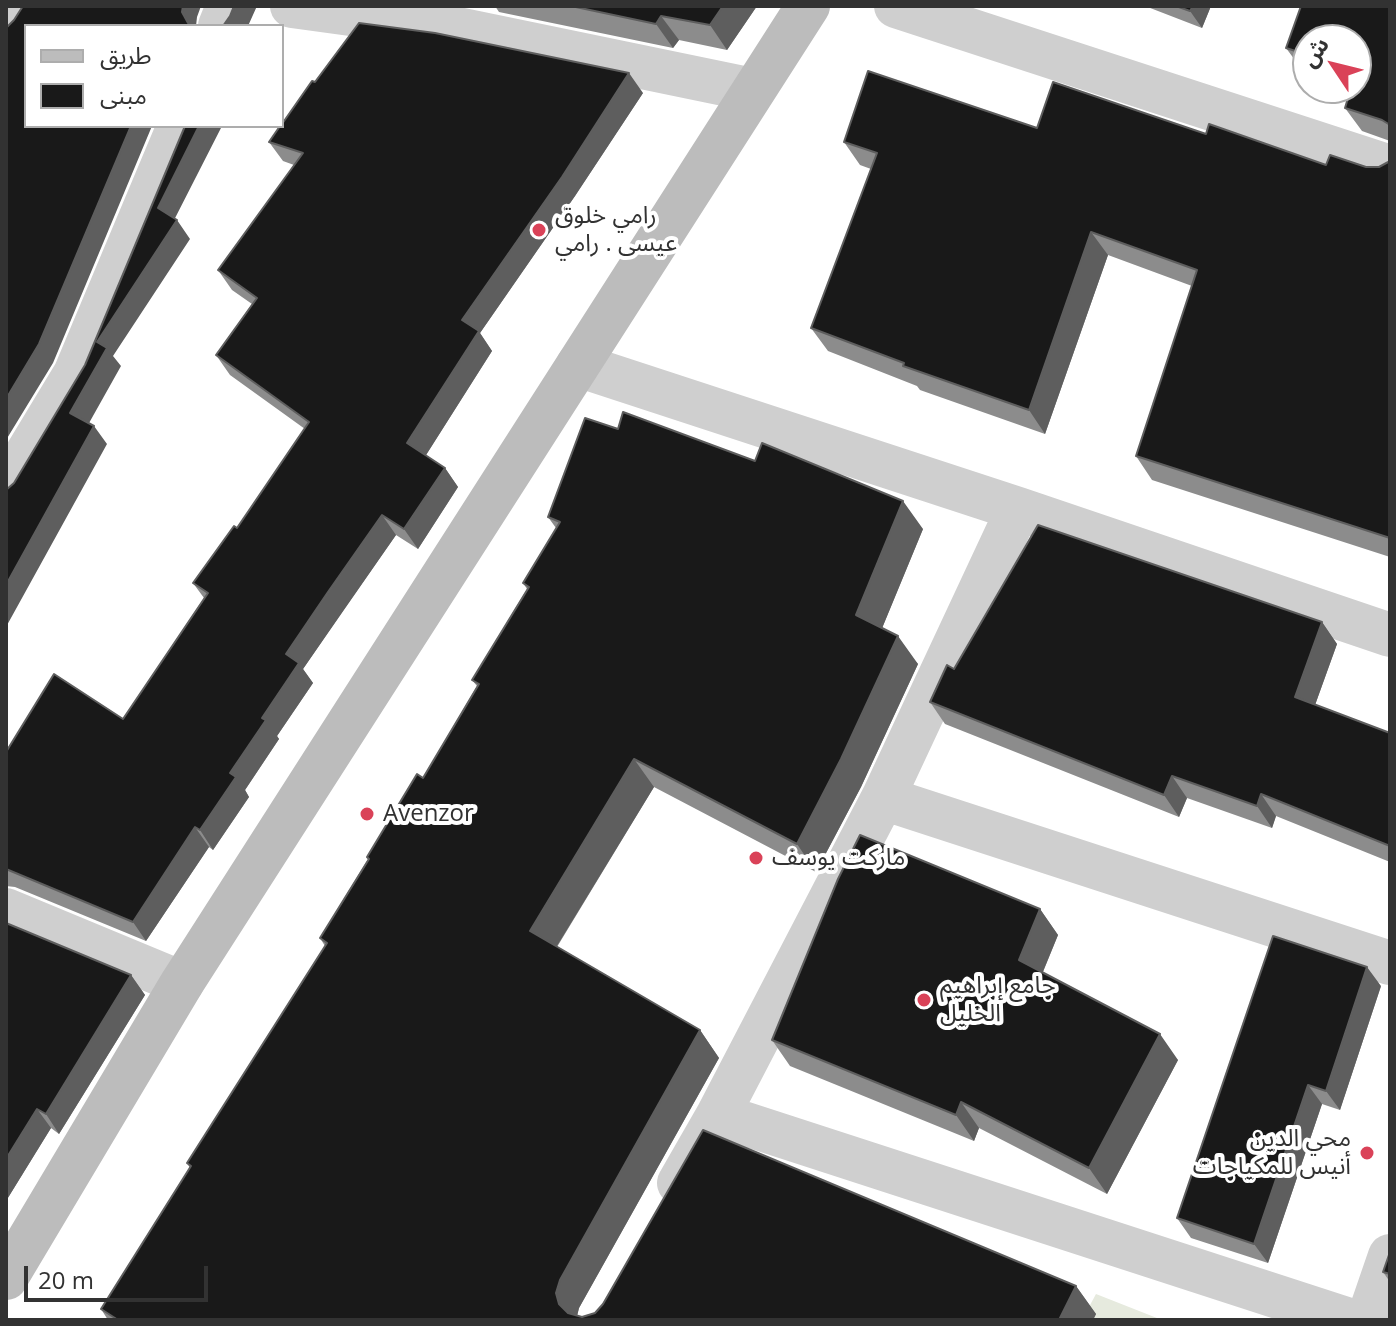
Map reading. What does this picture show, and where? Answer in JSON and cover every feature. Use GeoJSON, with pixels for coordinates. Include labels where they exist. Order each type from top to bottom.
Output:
{"type":"FeatureCollection","features":[{"type":"Feature","properties":{"kind":"main road"},"geometry":{"type":"LineString","coordinates":[[6,1278],[182,983],[808,6]]}},
{"type":"Feature","properties":{"kind":"street"},"geometry":{"type":"LineString","coordinates":[[6,26],[18,6]]}},
{"type":"Feature","properties":{"kind":"street"},"geometry":{"type":"LineString","coordinates":[[292,6],[453,28],[753,90]]}},
{"type":"Feature","properties":{"kind":"street"},"geometry":{"type":"LineString","coordinates":[[896,6],[1390,167]]}},
{"type":"Feature","properties":{"kind":"street"},"geometry":{"type":"LineString","coordinates":[[6,488],[75,374],[178,128]]}},
{"type":"Feature","properties":{"kind":"street"},"geometry":{"type":"LineString","coordinates":[[578,365],[1390,635]]}},
{"type":"Feature","properties":{"kind":"street"},"geometry":{"type":"LineString","coordinates":[[663,1210],[718,1115],[883,798],[1018,509]]}},
{"type":"Feature","properties":{"kind":"street"},"geometry":{"type":"LineString","coordinates":[[883,798],[1390,963]]}},
{"type":"Feature","properties":{"kind":"street"},"geometry":{"type":"LineString","coordinates":[[6,910],[182,983]]}},
{"type":"Feature","properties":{"kind":"street"},"geometry":{"type":"LineString","coordinates":[[718,1115],[1349,1320]]}},
{"type":"Feature","properties":{"kind":"street"},"geometry":{"type":"LineString","coordinates":[[1368,1320],[1390,1256]]}},
{"type":"Feature","properties":{"kind":"shaded area"},"geometry":{"type":"Polygon","coordinates":[[[1096,1294],[1162,1320],[1082,1320],[1096,1294]]]}},
{"type":"Feature","properties":{"kind":"building"},"geometry":{"type":"Polygon","coordinates":[[[23,6],[183,6],[182,12],[189,24],[24,24],[24,128],[130,128],[39,344],[6,399],[6,28],[23,6]]]}},
{"type":"Feature","properties":{"kind":"building"},"geometry":{"type":"Polygon","coordinates":[[[571,6],[723,6],[710,25],[661,16],[656,24],[571,6]]]}},
{"type":"Feature","properties":{"kind":"building"},"geometry":{"type":"Polygon","coordinates":[[[1176,6],[1193,6],[1190,11],[1176,6]]]}},
{"type":"Feature","properties":{"kind":"building"},"geometry":{"type":"Polygon","coordinates":[[[1301,6],[1390,6],[1390,125],[1345,108],[1346,104],[1372,104],[1372,24],[1295,24],[1301,6]]]}},
{"type":"Feature","properties":{"kind":"building"},"geometry":{"type":"Polygon","coordinates":[[[359,23],[435,33],[629,73],[562,177],[462,320],[479,331],[407,443],[445,468],[404,529],[382,515],[328,592],[286,654],[299,663],[230,773],[236,777],[200,830],[195,827],[133,922],[6,869],[6,752],[54,674],[123,719],[208,593],[193,583],[234,526],[237,528],[309,422],[216,355],[257,298],[218,270],[303,153],[269,142],[279,128],[284,128],[284,121],[312,81],[315,82],[359,23]]]}},
{"type":"Feature","properties":{"kind":"building"},"geometry":{"type":"Polygon","coordinates":[[[1292,31],[1292,50],[1286,48],[1292,31]]]}},
{"type":"Feature","properties":{"kind":"building"},"geometry":{"type":"Polygon","coordinates":[[[868,71],[1037,128],[1053,82],[1206,134],[1209,124],[1326,165],[1330,155],[1366,167],[1379,167],[1390,161],[1390,538],[1136,456],[1197,270],[1091,232],[1029,410],[903,366],[904,363],[811,328],[877,153],[844,142],[868,71]]]}},
{"type":"Feature","properties":{"kind":"building"},"geometry":{"type":"Polygon","coordinates":[[[184,128],[198,128],[158,208],[177,220],[97,342],[107,348],[70,413],[94,426],[6,585],[6,490],[14,483],[85,365],[184,128]]]}},
{"type":"Feature","properties":{"kind":"building"},"geometry":{"type":"Polygon","coordinates":[[[623,412],[755,461],[762,443],[903,501],[856,615],[898,636],[841,759],[797,844],[634,759],[530,931],[700,1030],[560,1280],[556,1293],[559,1304],[568,1313],[582,1317],[595,1313],[603,1304],[703,1130],[1076,1286],[1059,1320],[118,1320],[101,1309],[191,1166],[187,1163],[327,943],[320,938],[417,774],[423,778],[479,684],[472,680],[529,587],[523,583],[560,522],[548,517],[585,418],[618,429],[623,412]]]}},
{"type":"Feature","properties":{"kind":"building"},"geometry":{"type":"Polygon","coordinates":[[[1038,525],[1322,622],[1295,697],[1390,733],[1390,846],[1261,794],[1257,806],[1172,776],[1164,795],[930,702],[947,665],[954,669],[1038,525]]]}},
{"type":"Feature","properties":{"kind":"building"},"geometry":{"type":"Polygon","coordinates":[[[860,835],[1040,909],[1019,960],[1160,1034],[1089,1168],[961,1102],[956,1115],[772,1040],[838,879],[860,835]]]}},
{"type":"Feature","properties":{"kind":"building"},"geometry":{"type":"Polygon","coordinates":[[[6,923],[131,975],[46,1114],[37,1109],[6,1159],[6,923]]]}},
{"type":"Feature","properties":{"kind":"building"},"geometry":{"type":"Polygon","coordinates":[[[1273,936],[1367,967],[1326,1091],[1308,1085],[1254,1244],[1177,1218],[1273,936]]]}},
{"type":"Feature","properties":{"kind":"building"},"geometry":{"type":"Polygon","coordinates":[[[1390,1252],[1390,1274],[1383,1272],[1390,1252]]]}},
{"type":"Feature","properties":{"kind":"place","name":"رامي خلوق عيسى . رامي"},"geometry":{"type":"Point","coordinates":[539,230]}},
{"type":"Feature","properties":{"kind":"place","name":"Avenzor"},"geometry":{"type":"Point","coordinates":[367,814]}},
{"type":"Feature","properties":{"kind":"place","name":"ماركت يوسف"},"geometry":{"type":"Point","coordinates":[756,858]}},
{"type":"Feature","properties":{"kind":"place","name":"جامع إبراهيم الخليل"},"geometry":{"type":"Point","coordinates":[924,1000]}},
{"type":"Feature","properties":{"kind":"place","name":"محي الدين أنيس للمكياجات"},"geometry":{"type":"Point","coordinates":[1367,1153]}}]}
